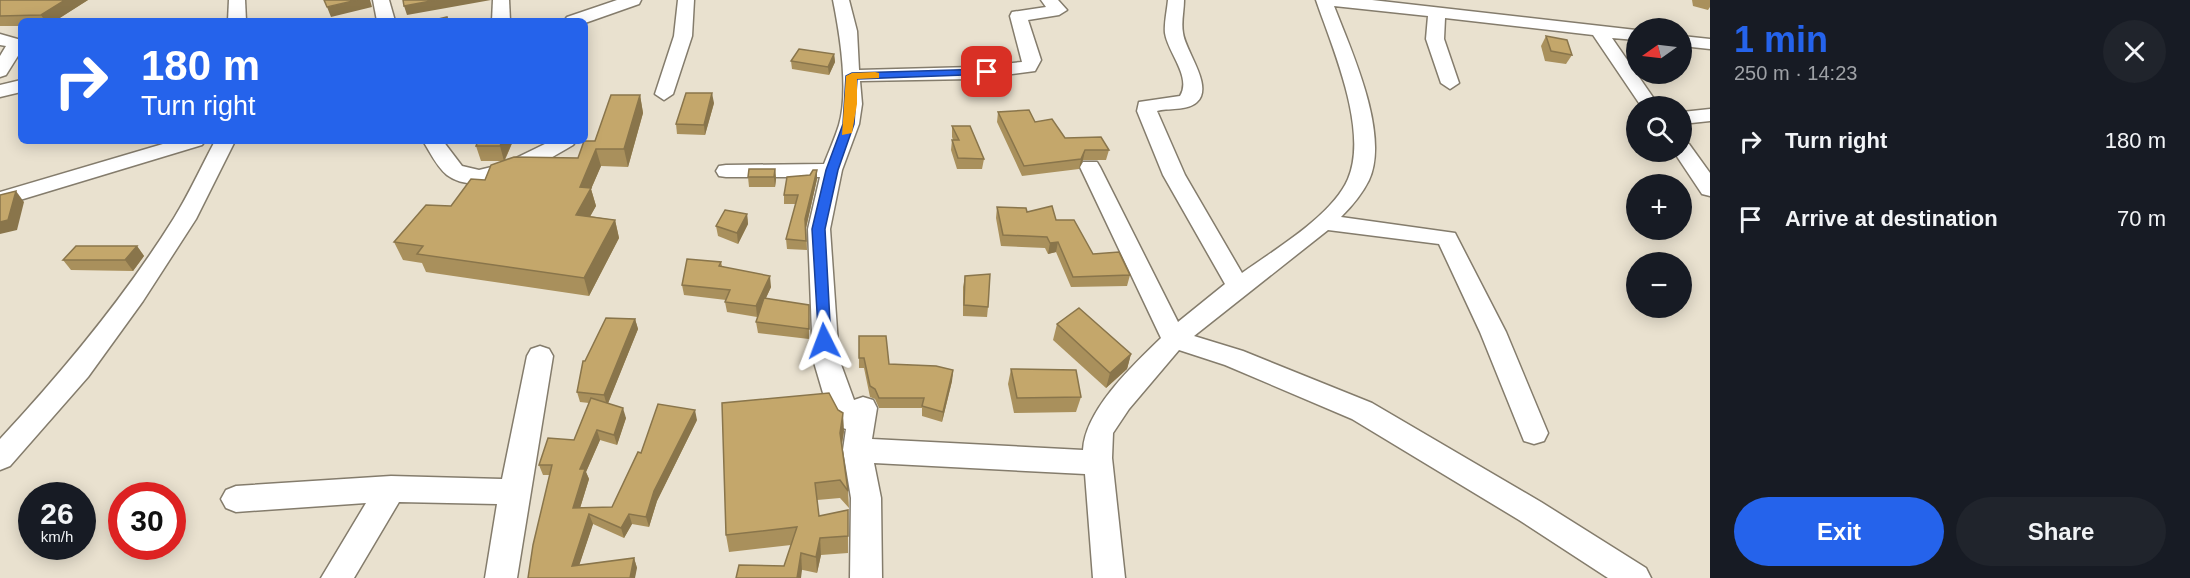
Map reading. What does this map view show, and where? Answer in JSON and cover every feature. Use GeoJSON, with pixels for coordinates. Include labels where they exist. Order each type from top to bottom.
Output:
{"type":"FeatureCollection","features":[{"type":"Feature","properties":{"kind":"street"},"geometry":{"type":"LineString","coordinates":[[237,0],[237,18]]}},
{"type":"Feature","properties":{"kind":"street"},"geometry":{"type":"LineString","coordinates":[[381,0],[385,18]]}},
{"type":"Feature","properties":{"kind":"street"},"geometry":{"type":"LineString","coordinates":[[501,0],[501,18]]}},
{"type":"Feature","properties":{"kind":"street"},"geometry":{"type":"LineString","coordinates":[[664,94],[683,36],[686,0]]}},
{"type":"Feature","properties":{"kind":"street"},"geometry":{"type":"LineString","coordinates":[[842,0],[852,76],[849,124],[832,170],[819,229],[826,359],[836,393],[850,419],[863,408],[857,450],[866,498],[866,578]]}},
{"type":"Feature","properties":{"kind":"street"},"geometry":{"type":"LineString","coordinates":[[852,76],[972,73],[1029,67],[1032,60],[1018,16],[1059,10],[1049,0]]}},
{"type":"Feature","properties":{"kind":"street"},"geometry":{"type":"LineString","coordinates":[[1176,0],[1174,34],[1191,76],[1193,93],[1191,98],[1185,100],[1146,106],[1147,111],[1174,175],[1238,287]]}},
{"type":"Feature","properties":{"kind":"street"},"geometry":{"type":"LineString","coordinates":[[1109,578],[1099,463],[1099,433],[1150,365],[1174,339],[1238,287],[1295,247],[1323,222],[1358,182],[1364,165],[1360,110],[1326,0],[1626,34]]}},
{"type":"Feature","properties":{"kind":"street"},"geometry":{"type":"LineString","coordinates":[[581,18],[622,2]]}},
{"type":"Feature","properties":{"kind":"street"},"geometry":{"type":"LineString","coordinates":[[1437,13],[1435,39],[1450,83]]}},
{"type":"Feature","properties":{"kind":"street"},"geometry":{"type":"LineString","coordinates":[[1599,31],[1643,96]]}},
{"type":"Feature","properties":{"kind":"street"},"geometry":{"type":"LineString","coordinates":[[0,39],[16,44],[0,71]]}},
{"type":"Feature","properties":{"kind":"street"},"geometry":{"type":"LineString","coordinates":[[1696,43],[1710,63]]}},
{"type":"Feature","properties":{"kind":"street"},"geometry":{"type":"LineString","coordinates":[[0,91],[18,87]]}},
{"type":"Feature","properties":{"kind":"street"},"geometry":{"type":"LineString","coordinates":[[1692,117],[1710,115]]}},
{"type":"Feature","properties":{"kind":"street"},"geometry":{"type":"LineString","coordinates":[[0,199],[185,144]]}},
{"type":"Feature","properties":{"kind":"street"},"geometry":{"type":"LineString","coordinates":[[0,458],[79,370],[134,295],[185,219],[223,144]]}},
{"type":"Feature","properties":{"kind":"street"},"geometry":{"type":"LineString","coordinates":[[435,144],[455,172],[474,177],[510,170],[560,144]]}},
{"type":"Feature","properties":{"kind":"street"},"geometry":{"type":"LineString","coordinates":[[1692,162],[1710,189]]}},
{"type":"Feature","properties":{"kind":"street"},"geometry":{"type":"LineString","coordinates":[[1090,168],[1174,339],[1244,362],[1362,411],[1530,511],[1635,578]]}},
{"type":"Feature","properties":{"kind":"street"},"geometry":{"type":"LineString","coordinates":[[726,171],[832,170]]}},
{"type":"Feature","properties":{"kind":"street"},"geometry":{"type":"LineString","coordinates":[[1323,222],[1447,238],[1493,332],[1534,433]]}},
{"type":"Feature","properties":{"kind":"street"},"geometry":{"type":"LineString","coordinates":[[501,578],[514,492],[540,356]]}},
{"type":"Feature","properties":{"kind":"street"},"geometry":{"type":"LineString","coordinates":[[857,450],[1099,463]]}},
{"type":"Feature","properties":{"kind":"street"},"geometry":{"type":"LineString","coordinates":[[236,500],[391,489],[514,492]]}},
{"type":"Feature","properties":{"kind":"street"},"geometry":{"type":"LineString","coordinates":[[338,578],[391,489]]}},
{"type":"Feature","properties":{"kind":"building"},"geometry":{"type":"Polygon","coordinates":[[[0,0],[65,0],[41,15],[0,16],[0,0]]]}},
{"type":"Feature","properties":{"kind":"building"},"geometry":{"type":"Polygon","coordinates":[[[324,0],[357,0],[327,7],[324,0]]]}},
{"type":"Feature","properties":{"kind":"building"},"geometry":{"type":"Polygon","coordinates":[[[403,0],[436,0],[404,6],[403,0]]]}},
{"type":"Feature","properties":{"kind":"building"},"geometry":{"type":"Polygon","coordinates":[[[1546,36],[1567,40],[1572,55],[1551,51],[1546,36]]]}},
{"type":"Feature","properties":{"kind":"building"},"geometry":{"type":"Polygon","coordinates":[[[799,49],[834,54],[828,67],[791,61],[799,49]]]}},
{"type":"Feature","properties":{"kind":"building"},"geometry":{"type":"Polygon","coordinates":[[[686,93],[712,93],[704,125],[676,124],[686,93]]]}},
{"type":"Feature","properties":{"kind":"building"},"geometry":{"type":"Polygon","coordinates":[[[611,95],[640,95],[624,149],[596,149],[580,187],[591,188],[576,215],[615,220],[584,278],[417,254],[423,246],[394,242],[426,205],[451,206],[471,179],[485,180],[491,165],[514,157],[578,158],[583,144],[595,141],[611,95]]]}},
{"type":"Feature","properties":{"kind":"building"},"geometry":{"type":"Polygon","coordinates":[[[1029,110],[1035,122],[1052,119],[1065,138],[1101,137],[1109,150],[1085,150],[1081,159],[1024,166],[998,112],[1029,110]]]}},
{"type":"Feature","properties":{"kind":"building"},"geometry":{"type":"Polygon","coordinates":[[[952,126],[970,126],[984,159],[958,158],[952,140],[959,140],[952,126]]]}},
{"type":"Feature","properties":{"kind":"building"},"geometry":{"type":"Polygon","coordinates":[[[477,144],[501,144],[500,146],[476,146],[477,144]]]}},
{"type":"Feature","properties":{"kind":"building"},"geometry":{"type":"Polygon","coordinates":[[[749,169],[775,169],[774,177],[748,177],[749,169]]]}},
{"type":"Feature","properties":{"kind":"building"},"geometry":{"type":"Polygon","coordinates":[[[813,170],[817,170],[805,219],[806,241],[786,239],[798,195],[784,195],[787,177],[810,175],[813,170]]]}},
{"type":"Feature","properties":{"kind":"building"},"geometry":{"type":"Polygon","coordinates":[[[16,191],[8,220],[0,222],[0,195],[16,191]]]}},
{"type":"Feature","properties":{"kind":"building"},"geometry":{"type":"Polygon","coordinates":[[[1052,206],[1056,220],[1074,220],[1093,254],[1119,252],[1130,275],[1073,277],[1058,242],[1050,243],[1047,237],[1003,235],[997,207],[1026,208],[1027,212],[1052,206]]]}},
{"type":"Feature","properties":{"kind":"building"},"geometry":{"type":"Polygon","coordinates":[[[725,210],[747,214],[737,233],[716,226],[725,210]]]}},
{"type":"Feature","properties":{"kind":"building"},"geometry":{"type":"Polygon","coordinates":[[[76,246],[137,246],[125,260],[63,260],[76,246]]]}},
{"type":"Feature","properties":{"kind":"building"},"geometry":{"type":"Polygon","coordinates":[[[687,259],[721,262],[719,266],[770,276],[756,306],[725,302],[730,290],[682,285],[687,259]]]}},
{"type":"Feature","properties":{"kind":"building"},"geometry":{"type":"Polygon","coordinates":[[[990,274],[988,307],[964,305],[965,276],[990,274]]]}},
{"type":"Feature","properties":{"kind":"building"},"geometry":{"type":"Polygon","coordinates":[[[764,298],[809,305],[809,329],[756,322],[764,298]]]}},
{"type":"Feature","properties":{"kind":"building"},"geometry":{"type":"Polygon","coordinates":[[[1079,308],[1131,354],[1110,373],[1057,324],[1079,308]]]}},
{"type":"Feature","properties":{"kind":"building"},"geometry":{"type":"Polygon","coordinates":[[[606,318],[635,319],[604,395],[577,392],[583,361],[606,318]]]}},
{"type":"Feature","properties":{"kind":"building"},"geometry":{"type":"Polygon","coordinates":[[[859,336],[886,336],[889,364],[936,366],[953,370],[943,412],[922,406],[924,398],[879,398],[875,389],[870,386],[864,358],[859,358],[859,336]]]}},
{"type":"Feature","properties":{"kind":"building"},"geometry":{"type":"Polygon","coordinates":[[[1011,369],[1076,370],[1081,397],[1017,398],[1011,369]]]}},
{"type":"Feature","properties":{"kind":"building"},"geometry":{"type":"Polygon","coordinates":[[[829,393],[838,410],[843,413],[840,433],[848,491],[840,480],[815,483],[819,516],[848,510],[848,536],[820,538],[816,557],[801,553],[797,578],[736,578],[739,565],[784,566],[797,527],[726,535],[722,403],[829,393]]]}},
{"type":"Feature","properties":{"kind":"building"},"geometry":{"type":"Polygon","coordinates":[[[591,398],[623,408],[614,435],[597,430],[580,469],[585,469],[573,508],[612,507],[638,452],[641,453],[658,404],[695,410],[654,491],[646,517],[629,514],[621,528],[589,514],[572,566],[634,558],[630,578],[528,578],[533,545],[552,465],[539,465],[548,438],[574,440],[591,398]]]}},
{"type":"Feature","properties":{"kind":"slow traffic"},"geometry":{"type":"LineString","coordinates":[[846,133],[852,104],[852,76],[875,75]]}},
{"type":"Feature","properties":{"kind":"route"},"geometry":{"type":"LineString","coordinates":[[824,341],[819,229],[832,170],[849,124],[852,76],[987,72]]}}]}
